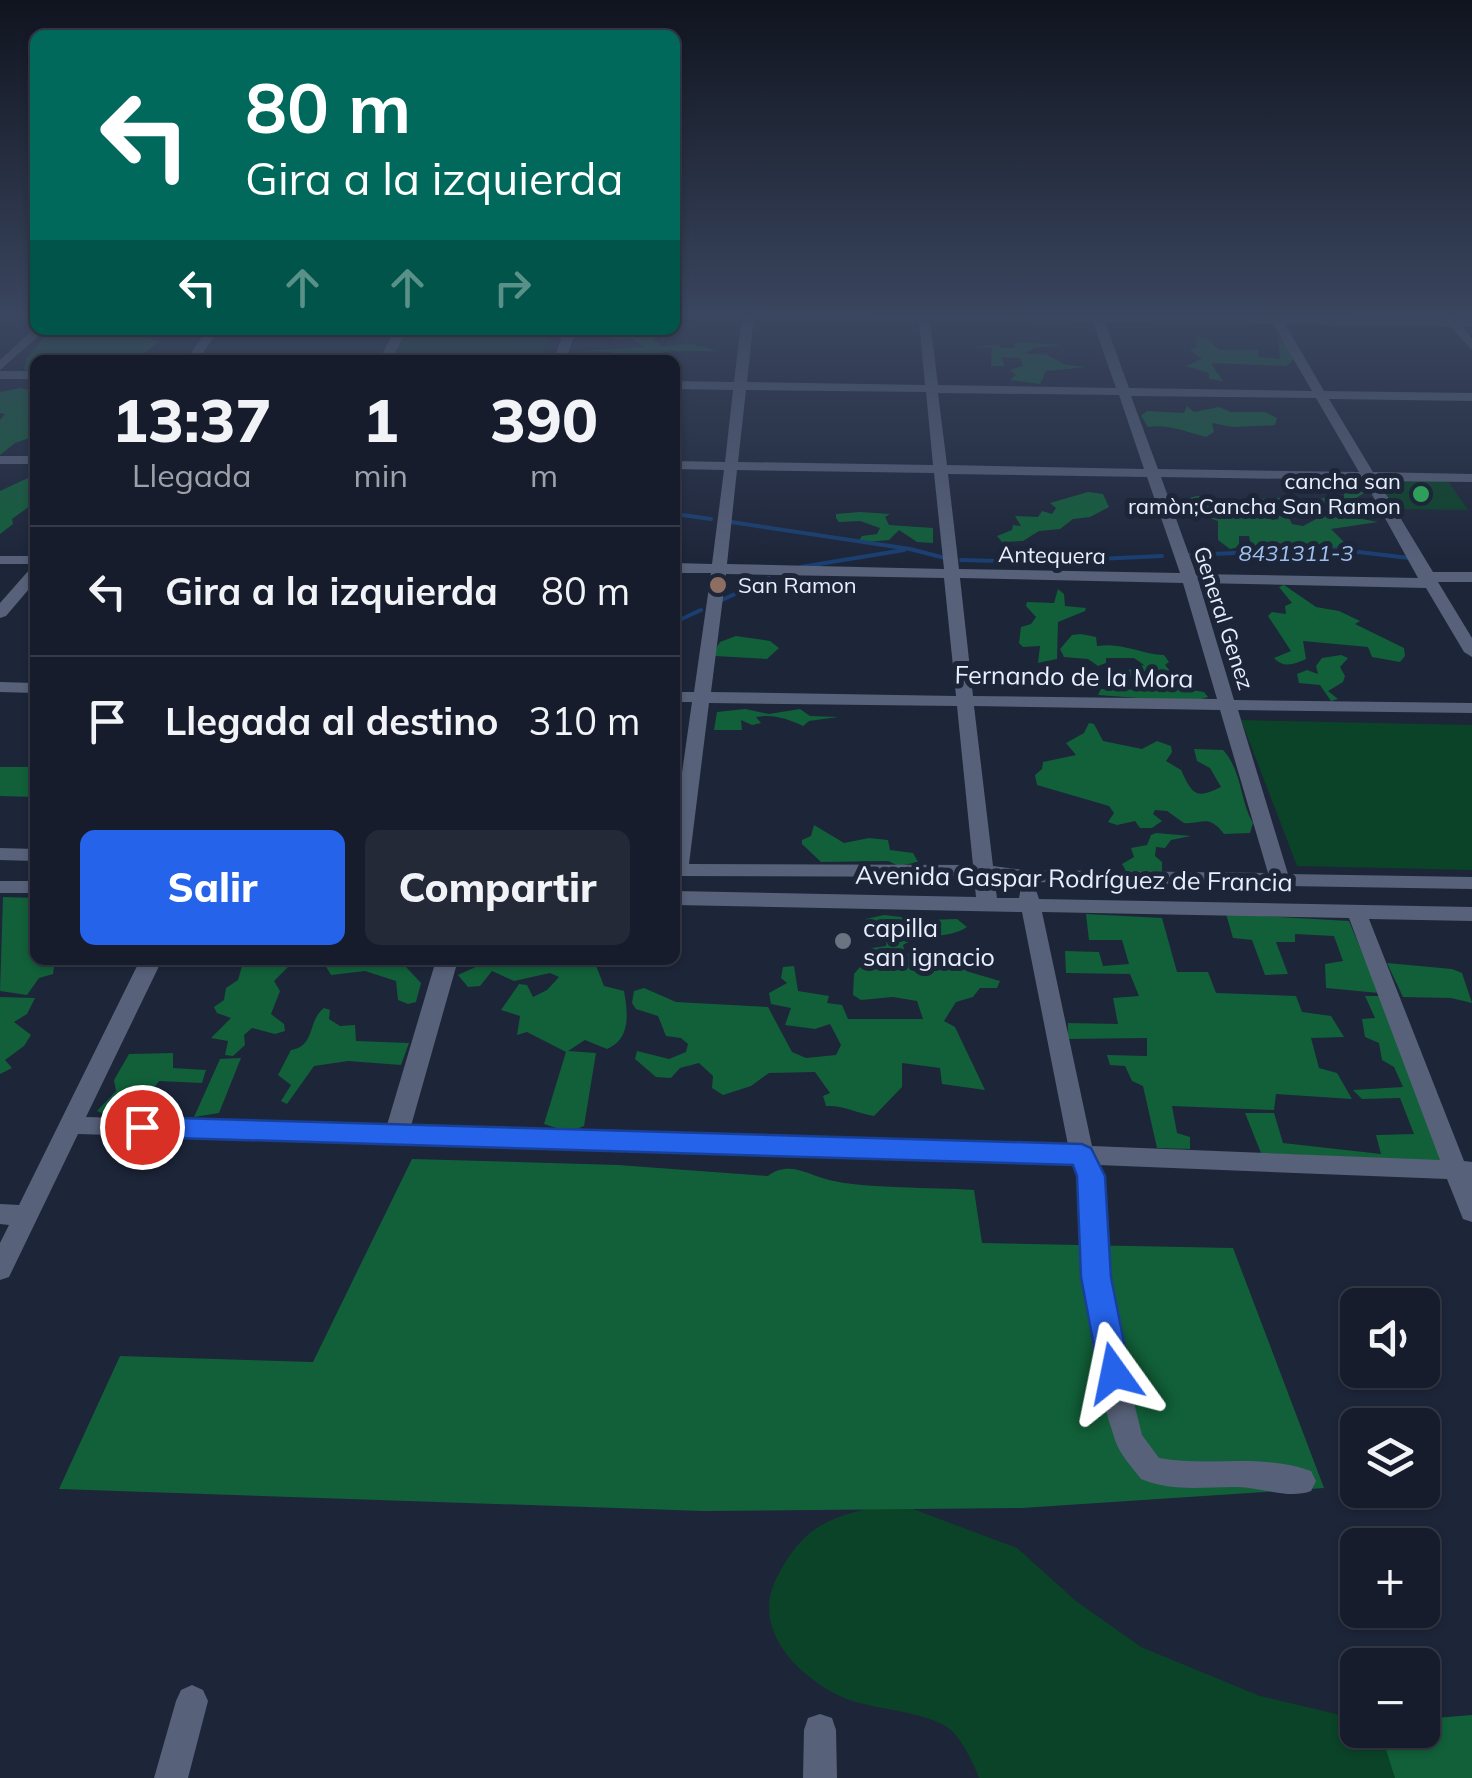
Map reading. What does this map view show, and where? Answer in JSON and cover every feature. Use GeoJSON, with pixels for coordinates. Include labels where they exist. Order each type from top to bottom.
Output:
{"type":"FeatureCollection","features":[{"type":"Feature","properties":{"kind":"street"},"geometry":{"type":"LineString","coordinates":[[680,848],[740,399]]}},
{"type":"Feature","properties":{"kind":"street"},"geometry":{"type":"LineString","coordinates":[[932,399],[987,903]]}},
{"type":"Feature","properties":{"kind":"street","name":"General Genez"},"geometry":{"type":"LineString","coordinates":[[1127,399],[1190,580],[1280,881]]}},
{"type":"Feature","properties":{"kind":"street"},"geometry":{"type":"LineString","coordinates":[[1326,399],[1366,476],[1472,652]]}},
{"type":"Feature","properties":{"kind":"street"},"geometry":{"type":"LineString","coordinates":[[0,460],[30,460]]}},
{"type":"Feature","properties":{"kind":"street"},"geometry":{"type":"LineString","coordinates":[[680,465],[1472,478]]}},
{"type":"Feature","properties":{"kind":"street"},"geometry":{"type":"LineString","coordinates":[[0,560],[30,560]]}},
{"type":"Feature","properties":{"kind":"street","name":"Antequera"},"geometry":{"type":"LineString","coordinates":[[680,568],[1190,580],[1472,577]]}},
{"type":"Feature","properties":{"kind":"street"},"geometry":{"type":"LineString","coordinates":[[0,613],[30,578]]}},
{"type":"Feature","properties":{"kind":"street"},"geometry":{"type":"LineString","coordinates":[[0,687],[30,688]]}},
{"type":"Feature","properties":{"kind":"street","name":"Fernando de la Mora"},"geometry":{"type":"LineString","coordinates":[[680,697],[1472,708]]}},
{"type":"Feature","properties":{"kind":"street"},"geometry":{"type":"LineString","coordinates":[[0,854],[30,855]]}},
{"type":"Feature","properties":{"kind":"street","name":"Avenida Gaspar Rodríguez de Francia"},"geometry":{"type":"LineString","coordinates":[[680,870],[985,872],[1025,876],[1472,883]]}},
{"type":"Feature","properties":{"kind":"street"},"geometry":{"type":"LineString","coordinates":[[1025,876],[1082,1155],[1091,1176],[1096,1277],[1129,1440],[1151,1470],[1189,1477],[1236,1473],[1301,1481]]}},
{"type":"Feature","properties":{"kind":"street"},"geometry":{"type":"LineString","coordinates":[[0,887],[30,887]]}},
{"type":"Feature","properties":{"kind":"street","name":"Avenida Gaspar Rodríguez de Francia"},"geometry":{"type":"LineString","coordinates":[[680,898],[1472,914]]}},
{"type":"Feature","properties":{"kind":"street"},"geometry":{"type":"LineString","coordinates":[[1356,911],[1464,1171],[1472,1212]]}},
{"type":"Feature","properties":{"kind":"street"},"geometry":{"type":"LineString","coordinates":[[0,1269],[149,965]]}},
{"type":"Feature","properties":{"kind":"street"},"geometry":{"type":"LineString","coordinates":[[396,1136],[446,965]]}},
{"type":"Feature","properties":{"kind":"street"},"geometry":{"type":"LineString","coordinates":[[69,1125],[1082,1155],[1464,1171]]}},
{"type":"Feature","properties":{"kind":"street"},"geometry":{"type":"LineString","coordinates":[[0,1214],[26,1216]]}},
{"type":"Feature","properties":{"kind":"street"},"geometry":{"type":"LineString","coordinates":[[172,1778],[192,1701]]}},
{"type":"Feature","properties":{"kind":"street"},"geometry":{"type":"LineString","coordinates":[[820,1730],[820,1778]]}},
{"type":"Feature","properties":{"kind":"green space"},"geometry":{"type":"Polygon","coordinates":[[[0,399],[30,399],[30,438],[0,455],[0,420],[5,414],[0,413],[0,399]]]}},
{"type":"Feature","properties":{"kind":"green space"},"geometry":{"type":"Polygon","coordinates":[[[1187,406],[1194,412],[1219,407],[1231,412],[1265,412],[1277,418],[1275,425],[1233,427],[1212,423],[1214,432],[1206,437],[1148,427],[1141,416],[1147,411],[1184,413],[1187,406]]]}},
{"type":"Feature","properties":{"kind":"green space","name":"cancha san ramòn;Cancha San Ramon"},"geometry":{"type":"Polygon","coordinates":[[[1375,477],[1446,478],[1468,510],[1394,509],[1375,477]]]}},
{"type":"Feature","properties":{"kind":"green space"},"geometry":{"type":"Polygon","coordinates":[[[30,478],[30,506],[0,534],[0,491],[30,478]]]}},
{"type":"Feature","properties":{"kind":"green space"},"geometry":{"type":"Polygon","coordinates":[[[1353,486],[1364,493],[1353,500],[1369,506],[1370,511],[1339,504],[1337,508],[1345,511],[1342,515],[1378,522],[1331,529],[1344,542],[1326,552],[1251,546],[1249,536],[1239,536],[1239,547],[1230,549],[1218,540],[1218,521],[1199,514],[1223,509],[1198,508],[1190,498],[1211,497],[1226,504],[1227,510],[1262,511],[1272,520],[1279,519],[1277,514],[1287,514],[1292,524],[1303,526],[1320,517],[1269,507],[1257,499],[1292,497],[1300,502],[1344,497],[1344,488],[1353,486]]]}},
{"type":"Feature","properties":{"kind":"green space"},"geometry":{"type":"Polygon","coordinates":[[[1088,492],[1103,494],[1109,507],[1090,517],[1073,519],[1060,529],[1039,531],[1023,541],[1002,542],[997,536],[1012,530],[1013,525],[1021,526],[1015,516],[1038,517],[1042,511],[1052,514],[1056,508],[1050,503],[1088,492]]]}},
{"type":"Feature","properties":{"kind":"green space"},"geometry":{"type":"Polygon","coordinates":[[[836,514],[890,514],[885,517],[889,525],[933,528],[933,543],[917,542],[899,530],[889,540],[857,543],[862,536],[877,534],[880,528],[860,521],[839,522],[836,514]]]}},
{"type":"Feature","properties":{"kind":"green space"},"geometry":{"type":"Polygon","coordinates":[[[1284,585],[1316,607],[1339,611],[1360,621],[1355,624],[1404,648],[1405,656],[1400,662],[1372,657],[1368,647],[1303,641],[1306,659],[1282,664],[1274,658],[1291,651],[1268,616],[1272,612],[1286,614],[1285,606],[1292,603],[1279,587],[1284,585]]]}},
{"type":"Feature","properties":{"kind":"green space"},"geometry":{"type":"Polygon","coordinates":[[[1058,589],[1064,594],[1065,606],[1086,608],[1058,622],[1057,659],[1038,663],[1040,646],[1023,647],[1019,643],[1021,627],[1031,624],[1036,617],[1027,602],[1054,603],[1058,589]]]}},
{"type":"Feature","properties":{"kind":"green space"},"geometry":{"type":"Polygon","coordinates":[[[1072,635],[1096,637],[1097,646],[1164,655],[1169,662],[1165,665],[1172,673],[1171,687],[1204,692],[1208,697],[1192,702],[1098,695],[1101,689],[1150,690],[1152,685],[1125,674],[1144,665],[1134,658],[1106,658],[1106,663],[1098,666],[1088,659],[1064,657],[1060,649],[1072,635]]]}},
{"type":"Feature","properties":{"kind":"green space"},"geometry":{"type":"Polygon","coordinates":[[[736,636],[770,641],[779,648],[767,659],[715,656],[720,642],[736,636]]]}},
{"type":"Feature","properties":{"kind":"green space"},"geometry":{"type":"Polygon","coordinates":[[[1322,658],[1348,658],[1340,667],[1345,676],[1343,682],[1328,691],[1338,699],[1331,701],[1320,685],[1299,683],[1297,674],[1307,670],[1318,674],[1316,666],[1322,658]]]}},
{"type":"Feature","properties":{"kind":"green space"},"geometry":{"type":"Polygon","coordinates":[[[745,709],[769,714],[800,709],[810,716],[838,717],[809,721],[803,726],[763,716],[756,717],[761,723],[752,725],[741,720],[742,730],[714,730],[717,712],[745,709]]]}},
{"type":"Feature","properties":{"kind":"green space"},"geometry":{"type":"Polygon","coordinates":[[[1241,720],[1472,725],[1472,870],[1297,866],[1241,720]]]}},
{"type":"Feature","properties":{"kind":"green space"},"geometry":{"type":"Polygon","coordinates":[[[1089,723],[1094,724],[1103,741],[1142,749],[1157,741],[1171,746],[1166,761],[1181,770],[1196,793],[1221,787],[1210,768],[1197,761],[1194,749],[1223,750],[1234,767],[1253,823],[1250,833],[1224,834],[1209,822],[1184,823],[1167,811],[1155,810],[1153,814],[1162,821],[1152,828],[1140,828],[1135,821],[1117,825],[1108,822],[1114,813],[1109,806],[1037,785],[1035,775],[1043,762],[1076,755],[1066,743],[1084,733],[1089,723]]]}},
{"type":"Feature","properties":{"kind":"green space"},"geometry":{"type":"Polygon","coordinates":[[[0,767],[30,767],[30,797],[0,796],[0,767]]]}},
{"type":"Feature","properties":{"kind":"green space"},"geometry":{"type":"Polygon","coordinates":[[[814,825],[844,843],[869,838],[888,840],[890,850],[913,853],[918,862],[899,866],[888,861],[821,862],[802,844],[811,836],[814,825]]]}},
{"type":"Feature","properties":{"kind":"green space"},"geometry":{"type":"Polygon","coordinates":[[[1156,833],[1191,836],[1171,840],[1165,848],[1156,847],[1155,856],[1162,862],[1162,872],[1126,871],[1122,864],[1134,857],[1131,848],[1147,845],[1156,833]]]}},
{"type":"Feature","properties":{"kind":"green space"},"geometry":{"type":"Polygon","coordinates":[[[3,897],[30,898],[30,965],[54,965],[53,974],[39,978],[27,995],[0,991],[3,897]]]}},
{"type":"Feature","properties":{"kind":"green space"},"geometry":{"type":"Polygon","coordinates":[[[1086,914],[1162,918],[1177,972],[1208,972],[1216,993],[1296,996],[1302,1012],[1331,1016],[1344,1037],[1311,1038],[1319,1068],[1337,1073],[1352,1099],[1276,1094],[1274,1110],[1172,1106],[1177,1133],[1190,1137],[1190,1149],[1157,1148],[1143,1086],[1132,1081],[1125,1066],[1110,1065],[1107,1055],[1147,1056],[1147,1038],[1068,1039],[1068,1023],[1118,1024],[1113,998],[1139,996],[1130,974],[1066,973],[1065,951],[1099,952],[1103,966],[1129,964],[1122,940],[1089,940],[1086,914]]]}},
{"type":"Feature","properties":{"kind":"green space"},"geometry":{"type":"Polygon","coordinates":[[[1226,914],[1349,921],[1379,993],[1326,988],[1325,964],[1343,961],[1334,936],[1295,934],[1295,942],[1276,942],[1288,974],[1265,975],[1252,940],[1233,938],[1226,914]]]}},
{"type":"Feature","properties":{"kind":"green space"},"geometry":{"type":"Polygon","coordinates":[[[884,915],[957,919],[967,927],[911,941],[903,945],[905,953],[949,960],[965,951],[970,954],[966,971],[1000,981],[997,988],[980,988],[973,997],[956,1002],[944,1021],[955,1027],[985,1090],[942,1084],[940,1068],[902,1063],[902,1087],[874,1116],[826,1106],[823,1096],[830,1093],[815,1072],[769,1073],[751,1086],[723,1095],[712,1088],[713,1076],[699,1063],[680,1068],[671,1078],[656,1077],[635,1059],[637,1051],[669,1059],[686,1052],[688,1044],[681,1038],[666,1036],[658,1016],[636,1009],[632,1003],[634,991],[644,988],[676,1002],[768,1007],[792,1052],[806,1058],[836,1055],[841,1045],[830,1024],[815,1029],[785,1025],[791,1008],[771,1004],[769,993],[787,983],[781,978],[783,967],[794,966],[798,991],[829,996],[827,1003],[842,1005],[848,1019],[923,1019],[917,1001],[893,997],[861,1000],[853,995],[854,974],[864,962],[865,949],[886,946],[888,929],[862,927],[866,919],[884,915]]]}},
{"type":"Feature","properties":{"kind":"green space"},"geometry":{"type":"Polygon","coordinates":[[[1387,963],[1462,973],[1472,1003],[1451,998],[1403,997],[1387,963]]]}},
{"type":"Feature","properties":{"kind":"green space"},"geometry":{"type":"Polygon","coordinates":[[[287,965],[274,981],[280,991],[271,1014],[284,1024],[285,1031],[275,1034],[252,1028],[244,1035],[245,1045],[233,1056],[225,1055],[228,1041],[211,1038],[231,1018],[217,1013],[214,1007],[224,1000],[226,988],[238,980],[242,966],[287,965]]]}},
{"type":"Feature","properties":{"kind":"green space"},"geometry":{"type":"Polygon","coordinates":[[[325,965],[390,965],[406,967],[421,983],[416,1002],[408,1004],[398,1000],[396,981],[365,971],[331,975],[325,965]]]}},
{"type":"Feature","properties":{"kind":"green space"},"geometry":{"type":"Polygon","coordinates":[[[480,965],[596,965],[604,986],[624,991],[627,1016],[624,1032],[615,1045],[607,1049],[585,1040],[568,1051],[596,1053],[584,1126],[569,1132],[544,1124],[566,1052],[527,1032],[517,1035],[520,1016],[501,1010],[519,984],[527,985],[533,997],[559,977],[550,973],[514,981],[492,971],[480,986],[468,987],[458,975],[480,965]]]}},
{"type":"Feature","properties":{"kind":"green space"},"geometry":{"type":"Polygon","coordinates":[[[1365,996],[1381,996],[1443,1161],[1261,1153],[1245,1113],[1274,1113],[1283,1143],[1381,1154],[1376,1135],[1414,1134],[1400,1098],[1362,1099],[1353,1090],[1403,1087],[1394,1067],[1382,1060],[1379,1043],[1365,1037],[1362,1019],[1375,1018],[1365,996]]]}},
{"type":"Feature","properties":{"kind":"green space"},"geometry":{"type":"Polygon","coordinates":[[[0,997],[35,998],[27,1014],[14,1022],[31,1035],[24,1046],[5,1060],[12,1068],[0,1074],[0,997]]]}},
{"type":"Feature","properties":{"kind":"green space"},"geometry":{"type":"Polygon","coordinates":[[[324,1008],[330,1010],[329,1019],[340,1026],[355,1025],[356,1041],[409,1043],[401,1065],[348,1061],[314,1066],[287,1104],[281,1101],[291,1085],[278,1075],[291,1050],[304,1044],[324,1008]]]}},
{"type":"Feature","properties":{"kind":"green space"},"geometry":{"type":"Polygon","coordinates":[[[173,1053],[173,1068],[206,1070],[202,1083],[159,1081],[145,1101],[144,1116],[113,1118],[97,1111],[116,1091],[114,1080],[129,1054],[173,1053]]]}},
{"type":"Feature","properties":{"kind":"green space"},"geometry":{"type":"Polygon","coordinates":[[[241,1058],[219,1113],[194,1117],[220,1059],[241,1058]]]}},
{"type":"Feature","properties":{"kind":"green space"},"geometry":{"type":"Polygon","coordinates":[[[412,1159],[618,1165],[768,1176],[791,1169],[862,1185],[974,1190],[982,1243],[1233,1248],[1324,1488],[1022,1508],[703,1511],[59,1489],[120,1356],[313,1362],[412,1159]]]}},
{"type":"Feature","properties":{"kind":"green space"},"geometry":{"type":"Polygon","coordinates":[[[894,1502],[1017,1548],[1076,1601],[1141,1647],[1260,1696],[1340,1715],[1340,1748],[1431,1748],[1472,1778],[979,1778],[960,1741],[942,1724],[842,1697],[809,1677],[782,1649],[769,1615],[777,1577],[800,1543],[839,1517],[894,1502]]]}},
{"type":"Feature","properties":{"kind":"green space"},"geometry":{"type":"Polygon","coordinates":[[[1472,1715],[1472,1778],[1395,1778],[1386,1748],[1440,1748],[1440,1718],[1472,1715]]]}},
{"type":"Feature","properties":{"kind":"waterway","name":"8431311-3"},"geometry":{"type":"LineString","coordinates":[[680,515],[711,519]]}},
{"type":"Feature","properties":{"kind":"waterway","name":"8431311-3"},"geometry":{"type":"LineString","coordinates":[[731,522],[910,549],[945,558]]}},
{"type":"Feature","properties":{"kind":"waterway","name":"8431311-3"},"geometry":{"type":"LineString","coordinates":[[1186,555],[1334,549],[1409,558]]}},
{"type":"Feature","properties":{"kind":"waterway"},"geometry":{"type":"LineString","coordinates":[[801,567],[904,550]]}},
{"type":"Feature","properties":{"kind":"waterway","name":"8431311-3"},"geometry":{"type":"LineString","coordinates":[[961,560],[1033,562],[1162,556]]}},
{"type":"Feature","properties":{"kind":"waterway"},"geometry":{"type":"LineString","coordinates":[[722,600],[769,578]]}},
{"type":"Feature","properties":{"kind":"waterway"},"geometry":{"type":"LineString","coordinates":[[680,620],[701,610]]}},
{"type":"Feature","properties":{"kind":"place","name":"cancha san ramòn;Cancha San Ramon"},"geometry":{"type":"Point","coordinates":[1421,494]}},
{"type":"Feature","properties":{"kind":"place","name":"San Ramon"},"geometry":{"type":"Point","coordinates":[718,585]}},
{"type":"Feature","properties":{"kind":"place","name":"capilla san ignacio"},"geometry":{"type":"Point","coordinates":[843,941]}},
{"type":"Feature","properties":{"kind":"route"},"geometry":{"type":"LineString","coordinates":[[142,1127],[1082,1155],[1091,1176],[1096,1277],[1114,1373]]}}]}
